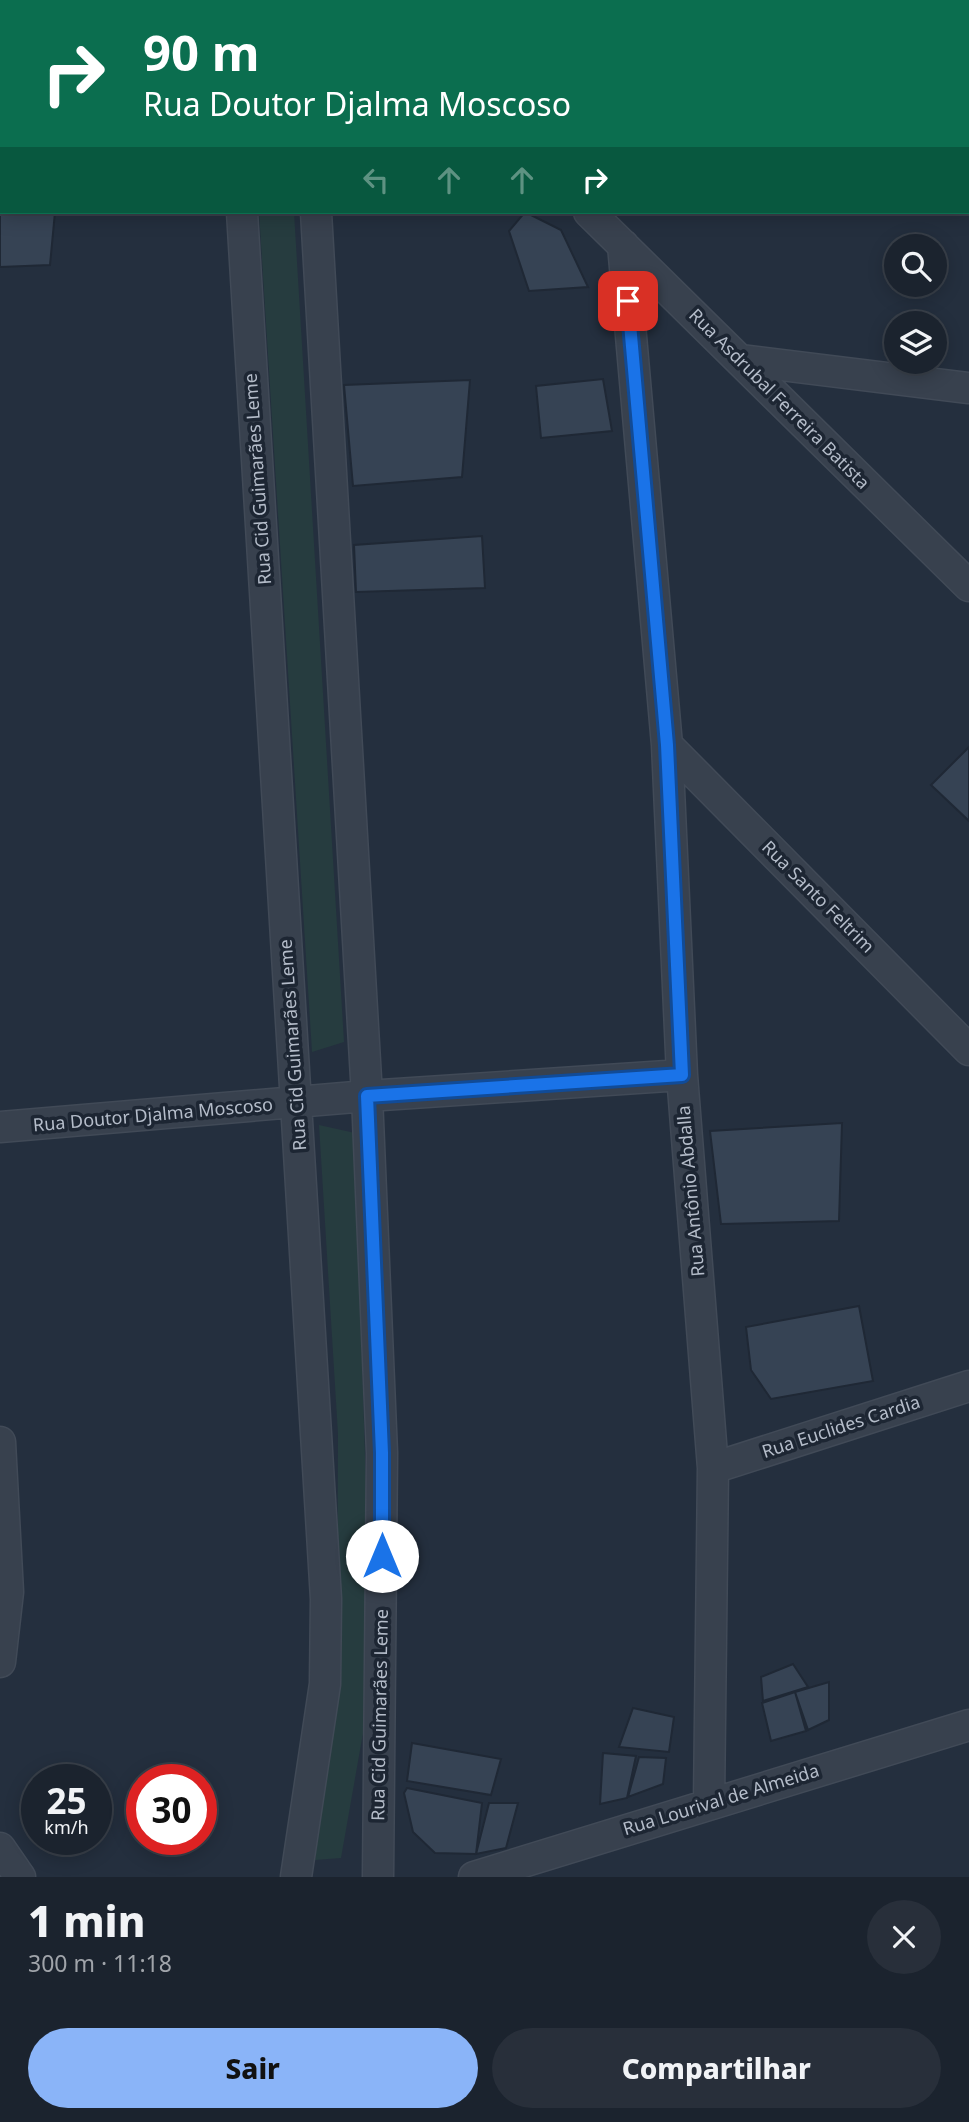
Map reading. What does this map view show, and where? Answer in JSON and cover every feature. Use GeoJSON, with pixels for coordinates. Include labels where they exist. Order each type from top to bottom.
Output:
{"type":"FeatureCollection","features":[{"type":"Feature","properties":{"kind":"street","name":"Rua Cid Guimarães Leme"},"geometry":{"type":"LineString","coordinates":[[242,214],[326,1599],[325,1684],[313,1786],[296,1877]]}},
{"type":"Feature","properties":{"kind":"street","name":"Rua Cid Guimarães Leme"},"geometry":{"type":"LineString","coordinates":[[316,214],[367,1096],[382,1453],[378,1877]]}},
{"type":"Feature","properties":{"kind":"street","name":"Rua Asdrubal Ferreira Batista"},"geometry":{"type":"LineString","coordinates":[[591,214],[969,586]]}},
{"type":"Feature","properties":{"kind":"street","name":"Rua Antônio Abdalla"},"geometry":{"type":"LineString","coordinates":[[623,245],[667,745],[682,1075],[713,1468],[709,1803]]}},
{"type":"Feature","properties":{"kind":"street"},"geometry":{"type":"LineString","coordinates":[[740,360],[969,388]]}},
{"type":"Feature","properties":{"kind":"street","name":"Rua Santo Feltrim"},"geometry":{"type":"LineString","coordinates":[[667,745],[969,1050]]}},
{"type":"Feature","properties":{"kind":"street","name":"Rua Doutor Djalma Moscoso"},"geometry":{"type":"LineString","coordinates":[[0,1127],[367,1096],[682,1075]]}},
{"type":"Feature","properties":{"kind":"street","name":"Rua Euclides Cardia"},"geometry":{"type":"LineString","coordinates":[[713,1468],[969,1386]]}},
{"type":"Feature","properties":{"kind":"street"},"geometry":{"type":"LineString","coordinates":[[0,1442],[8,1592],[0,1662]]}},
{"type":"Feature","properties":{"kind":"street","name":"Rua Lourival de Almeida"},"geometry":{"type":"LineString","coordinates":[[474,1877],[969,1724]]}},
{"type":"Feature","properties":{"kind":"street"},"geometry":{"type":"LineString","coordinates":[[0,1848],[20,1877]]}},
{"type":"Feature","properties":{"kind":"green space"},"geometry":{"type":"Polygon","coordinates":[[[259,214],[294,214],[344,1042],[312,1052],[259,214]]]}},
{"type":"Feature","properties":{"kind":"green space"},"geometry":{"type":"Polygon","coordinates":[[[319,1125],[355,1133],[372,1682],[341,1858],[315,1860],[337,1687],[338,1434],[319,1125]]]}},
{"type":"Feature","properties":{"kind":"building"},"geometry":{"type":"Polygon","coordinates":[[[0,214],[55,214],[50,265],[0,267],[0,214]]]}},
{"type":"Feature","properties":{"kind":"building"},"geometry":{"type":"Polygon","coordinates":[[[523,214],[529,214],[561,230],[588,287],[529,291],[509,231],[523,214]]]}},
{"type":"Feature","properties":{"kind":"building"},"geometry":{"type":"Polygon","coordinates":[[[603,379],[612,431],[541,438],[536,386],[603,379]]]}},
{"type":"Feature","properties":{"kind":"building"},"geometry":{"type":"Polygon","coordinates":[[[470,380],[462,477],[353,486],[344,385],[470,380]]]}},
{"type":"Feature","properties":{"kind":"building"},"geometry":{"type":"Polygon","coordinates":[[[482,536],[485,588],[356,592],[354,545],[482,536]]]}},
{"type":"Feature","properties":{"kind":"building"},"geometry":{"type":"Polygon","coordinates":[[[969,747],[969,821],[931,785],[969,747]]]}},
{"type":"Feature","properties":{"kind":"building"},"geometry":{"type":"Polygon","coordinates":[[[842,1123],[839,1221],[721,1224],[710,1131],[842,1123]]]}},
{"type":"Feature","properties":{"kind":"building"},"geometry":{"type":"Polygon","coordinates":[[[859,1306],[873,1381],[771,1399],[751,1370],[746,1327],[859,1306]]]}},
{"type":"Feature","properties":{"kind":"building"},"geometry":{"type":"Polygon","coordinates":[[[793,1664],[808,1687],[763,1701],[761,1677],[793,1664]]]}},
{"type":"Feature","properties":{"kind":"building"},"geometry":{"type":"Polygon","coordinates":[[[829,1682],[829,1720],[808,1730],[795,1692],[829,1682]]]}},
{"type":"Feature","properties":{"kind":"building"},"geometry":{"type":"Polygon","coordinates":[[[795,1692],[806,1731],[771,1741],[762,1703],[795,1692]]]}},
{"type":"Feature","properties":{"kind":"building"},"geometry":{"type":"Polygon","coordinates":[[[633,1708],[674,1717],[669,1752],[619,1747],[633,1708]]]}},
{"type":"Feature","properties":{"kind":"building"},"geometry":{"type":"Polygon","coordinates":[[[412,1743],[501,1759],[491,1795],[407,1781],[412,1743]]]}},
{"type":"Feature","properties":{"kind":"building"},"geometry":{"type":"Polygon","coordinates":[[[603,1753],[636,1756],[627,1798],[600,1804],[603,1753]]]}},
{"type":"Feature","properties":{"kind":"building"},"geometry":{"type":"Polygon","coordinates":[[[639,1757],[666,1758],[663,1784],[628,1797],[639,1757]]]}},
{"type":"Feature","properties":{"kind":"building"},"geometry":{"type":"Polygon","coordinates":[[[407,1788],[482,1803],[476,1854],[435,1853],[413,1832],[404,1793],[407,1788]]]}},
{"type":"Feature","properties":{"kind":"building"},"geometry":{"type":"Polygon","coordinates":[[[489,1803],[518,1803],[506,1848],[476,1854],[489,1803]]]}},
{"type":"Feature","properties":{"kind":"route"},"geometry":{"type":"LineString","coordinates":[[382,1556],[382,1453],[367,1096],[682,1075],[667,745],[628,301]]}}]}
